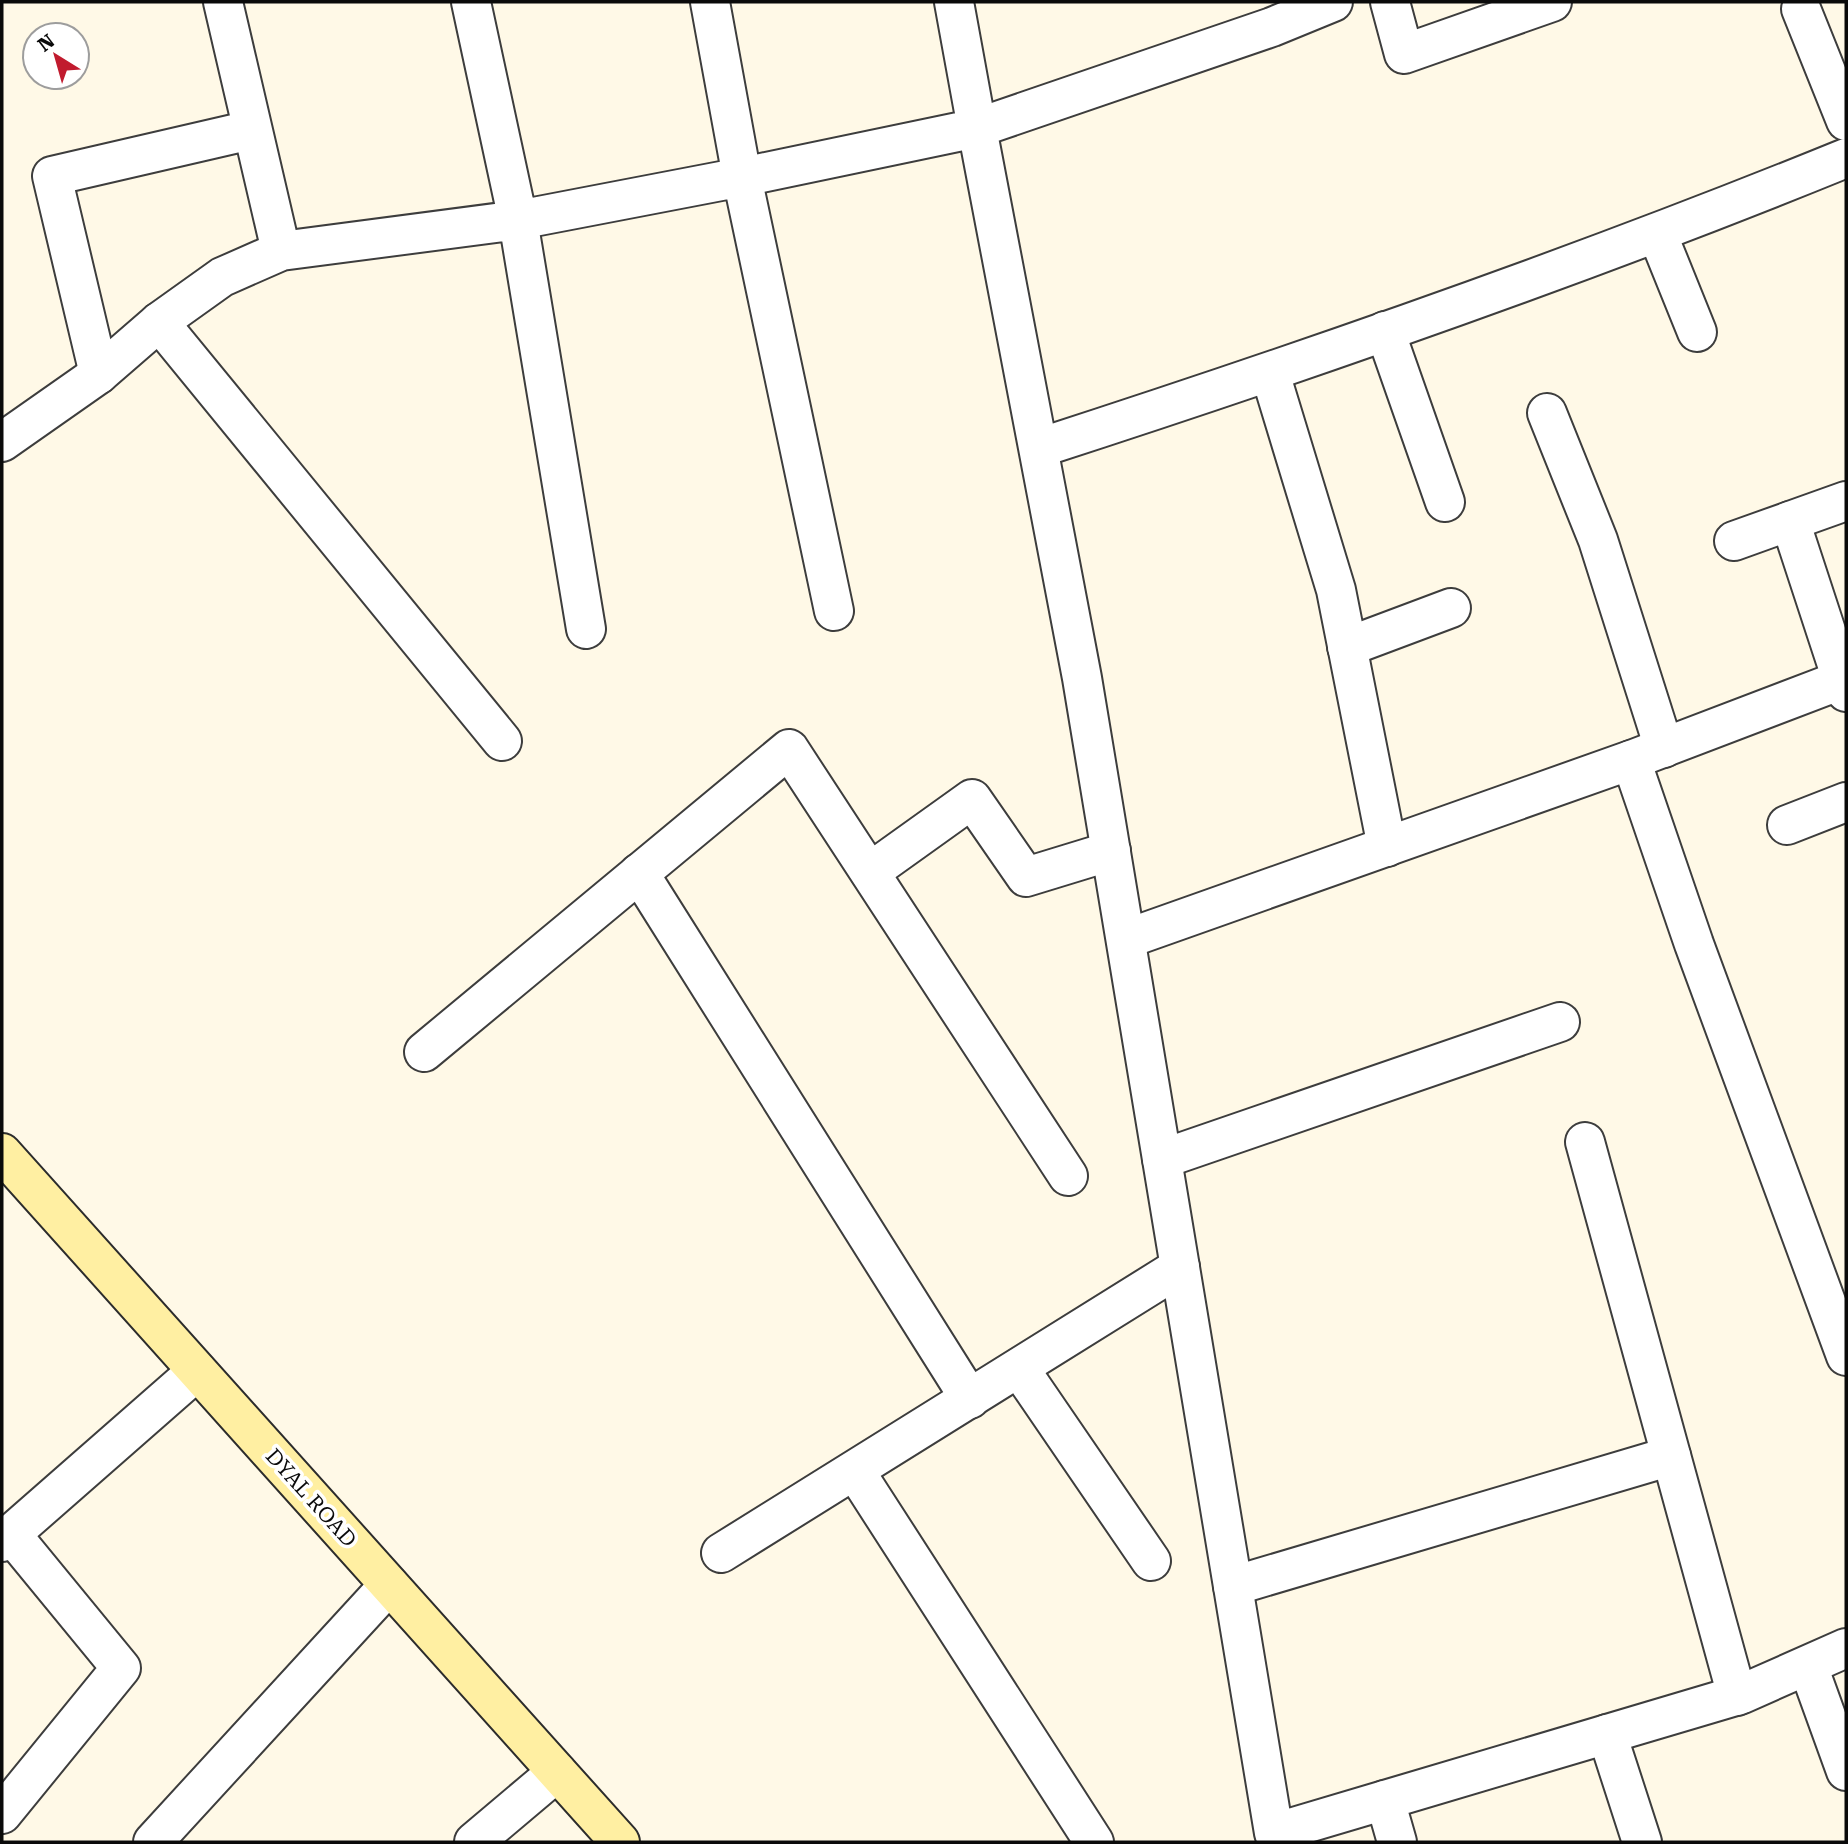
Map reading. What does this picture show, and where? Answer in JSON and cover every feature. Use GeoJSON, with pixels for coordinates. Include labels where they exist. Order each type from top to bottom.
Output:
{"type":"FeatureCollection","features":[{"type":"Feature","properties":{"kind":"street"},"geometry":{"type":"LineString","coordinates":[[223,2],[281,251]]}},
{"type":"Feature","properties":{"kind":"street"},"geometry":{"type":"LineString","coordinates":[[471,2],[518,220],[586,629]]}},
{"type":"Feature","properties":{"kind":"street"},"geometry":{"type":"LineString","coordinates":[[710,2],[742,177],[834,611]]}},
{"type":"Feature","properties":{"kind":"street"},"geometry":{"type":"LineString","coordinates":[[954,2],[1082,678],[1275,1833],[1737,1696],[1846,1648]]}},
{"type":"Feature","properties":{"kind":"street"},"geometry":{"type":"LineString","coordinates":[[2,442],[99,374],[159,322],[222,276],[281,251],[518,220],[977,128],[1272,27],[1333,2]]}},
{"type":"Feature","properties":{"kind":"street"},"geometry":{"type":"LineString","coordinates":[[1390,2],[1404,54],[1552,2]]}},
{"type":"Feature","properties":{"kind":"street"},"geometry":{"type":"LineString","coordinates":[[1801,9],[1846,121]]}},
{"type":"Feature","properties":{"kind":"street"},"geometry":{"type":"LineString","coordinates":[[99,374],[52,176],[251,130]]}},
{"type":"Feature","properties":{"kind":"street"},"geometry":{"type":"LineString","coordinates":[[1039,448],[1270,373],[1657,233],[1846,158]]}},
{"type":"Feature","properties":{"kind":"street"},"geometry":{"type":"LineString","coordinates":[[1657,233],[1697,332]]}},
{"type":"Feature","properties":{"kind":"street"},"geometry":{"type":"LineString","coordinates":[[159,322],[502,741]]}},
{"type":"Feature","properties":{"kind":"street"},"geometry":{"type":"LineString","coordinates":[[1385,331],[1445,502]]}},
{"type":"Feature","properties":{"kind":"street"},"geometry":{"type":"LineString","coordinates":[[1270,373],[1336,590],[1387,847]]}},
{"type":"Feature","properties":{"kind":"street"},"geometry":{"type":"LineString","coordinates":[[1547,413],[1598,540],[1694,943],[1846,1356]]}},
{"type":"Feature","properties":{"kind":"street"},"geometry":{"type":"LineString","coordinates":[[1734,541],[1846,501]]}},
{"type":"Feature","properties":{"kind":"street"},"geometry":{"type":"LineString","coordinates":[[1125,939],[1844,686],[1790,521]]}},
{"type":"Feature","properties":{"kind":"street"},"geometry":{"type":"LineString","coordinates":[[1348,647],[1451,608]]}},
{"type":"Feature","properties":{"kind":"street"},"geometry":{"type":"LineString","coordinates":[[424,1052],[789,749],[1068,1176]]}},
{"type":"Feature","properties":{"kind":"street"},"geometry":{"type":"LineString","coordinates":[[870,872],[972,799],[1026,877],[1111,851]]}},
{"type":"Feature","properties":{"kind":"street"},"geometry":{"type":"LineString","coordinates":[[1787,825],[1846,802]]}},
{"type":"Feature","properties":{"kind":"street"},"geometry":{"type":"LineString","coordinates":[[639,873],[970,1399]]}},
{"type":"Feature","properties":{"kind":"street"},"geometry":{"type":"LineString","coordinates":[[1162,1159],[1560,1022]]}},
{"type":"Feature","properties":{"kind":"street"},"geometry":{"type":"LineString","coordinates":[[1585,1142],[1737,1696]]}},
{"type":"Feature","properties":{"kind":"street","name":"DYAL ROAD"},"geometry":{"type":"LineString","coordinates":[[2,1153],[620,1842]]}},
{"type":"Feature","properties":{"kind":"street"},"geometry":{"type":"LineString","coordinates":[[721,1553],[1180,1267]]}},
{"type":"Feature","properties":{"kind":"street"},"geometry":{"type":"LineString","coordinates":[[1019,1368],[1151,1562]]}},
{"type":"Feature","properties":{"kind":"street"},"geometry":{"type":"LineString","coordinates":[[2,1814],[121,1668],[6,1538],[197,1371]]}},
{"type":"Feature","properties":{"kind":"street"},"geometry":{"type":"LineString","coordinates":[[1233,1586],[1671,1456]]}},
{"type":"Feature","properties":{"kind":"street"},"geometry":{"type":"LineString","coordinates":[[855,1471],[1094,1842]]}},
{"type":"Feature","properties":{"kind":"street"},"geometry":{"type":"LineString","coordinates":[[153,1842],[389,1585]]}},
{"type":"Feature","properties":{"kind":"street"},"geometry":{"type":"LineString","coordinates":[[1808,1666],[1846,1771]]}},
{"type":"Feature","properties":{"kind":"street"},"geometry":{"type":"LineString","coordinates":[[1607,1734],[1642,1842]]}},
{"type":"Feature","properties":{"kind":"street"},"geometry":{"type":"LineString","coordinates":[[474,1842],[557,1772]]}},
{"type":"Feature","properties":{"kind":"street"},"geometry":{"type":"LineString","coordinates":[[1385,1800],[1397,1842]]}}]}
